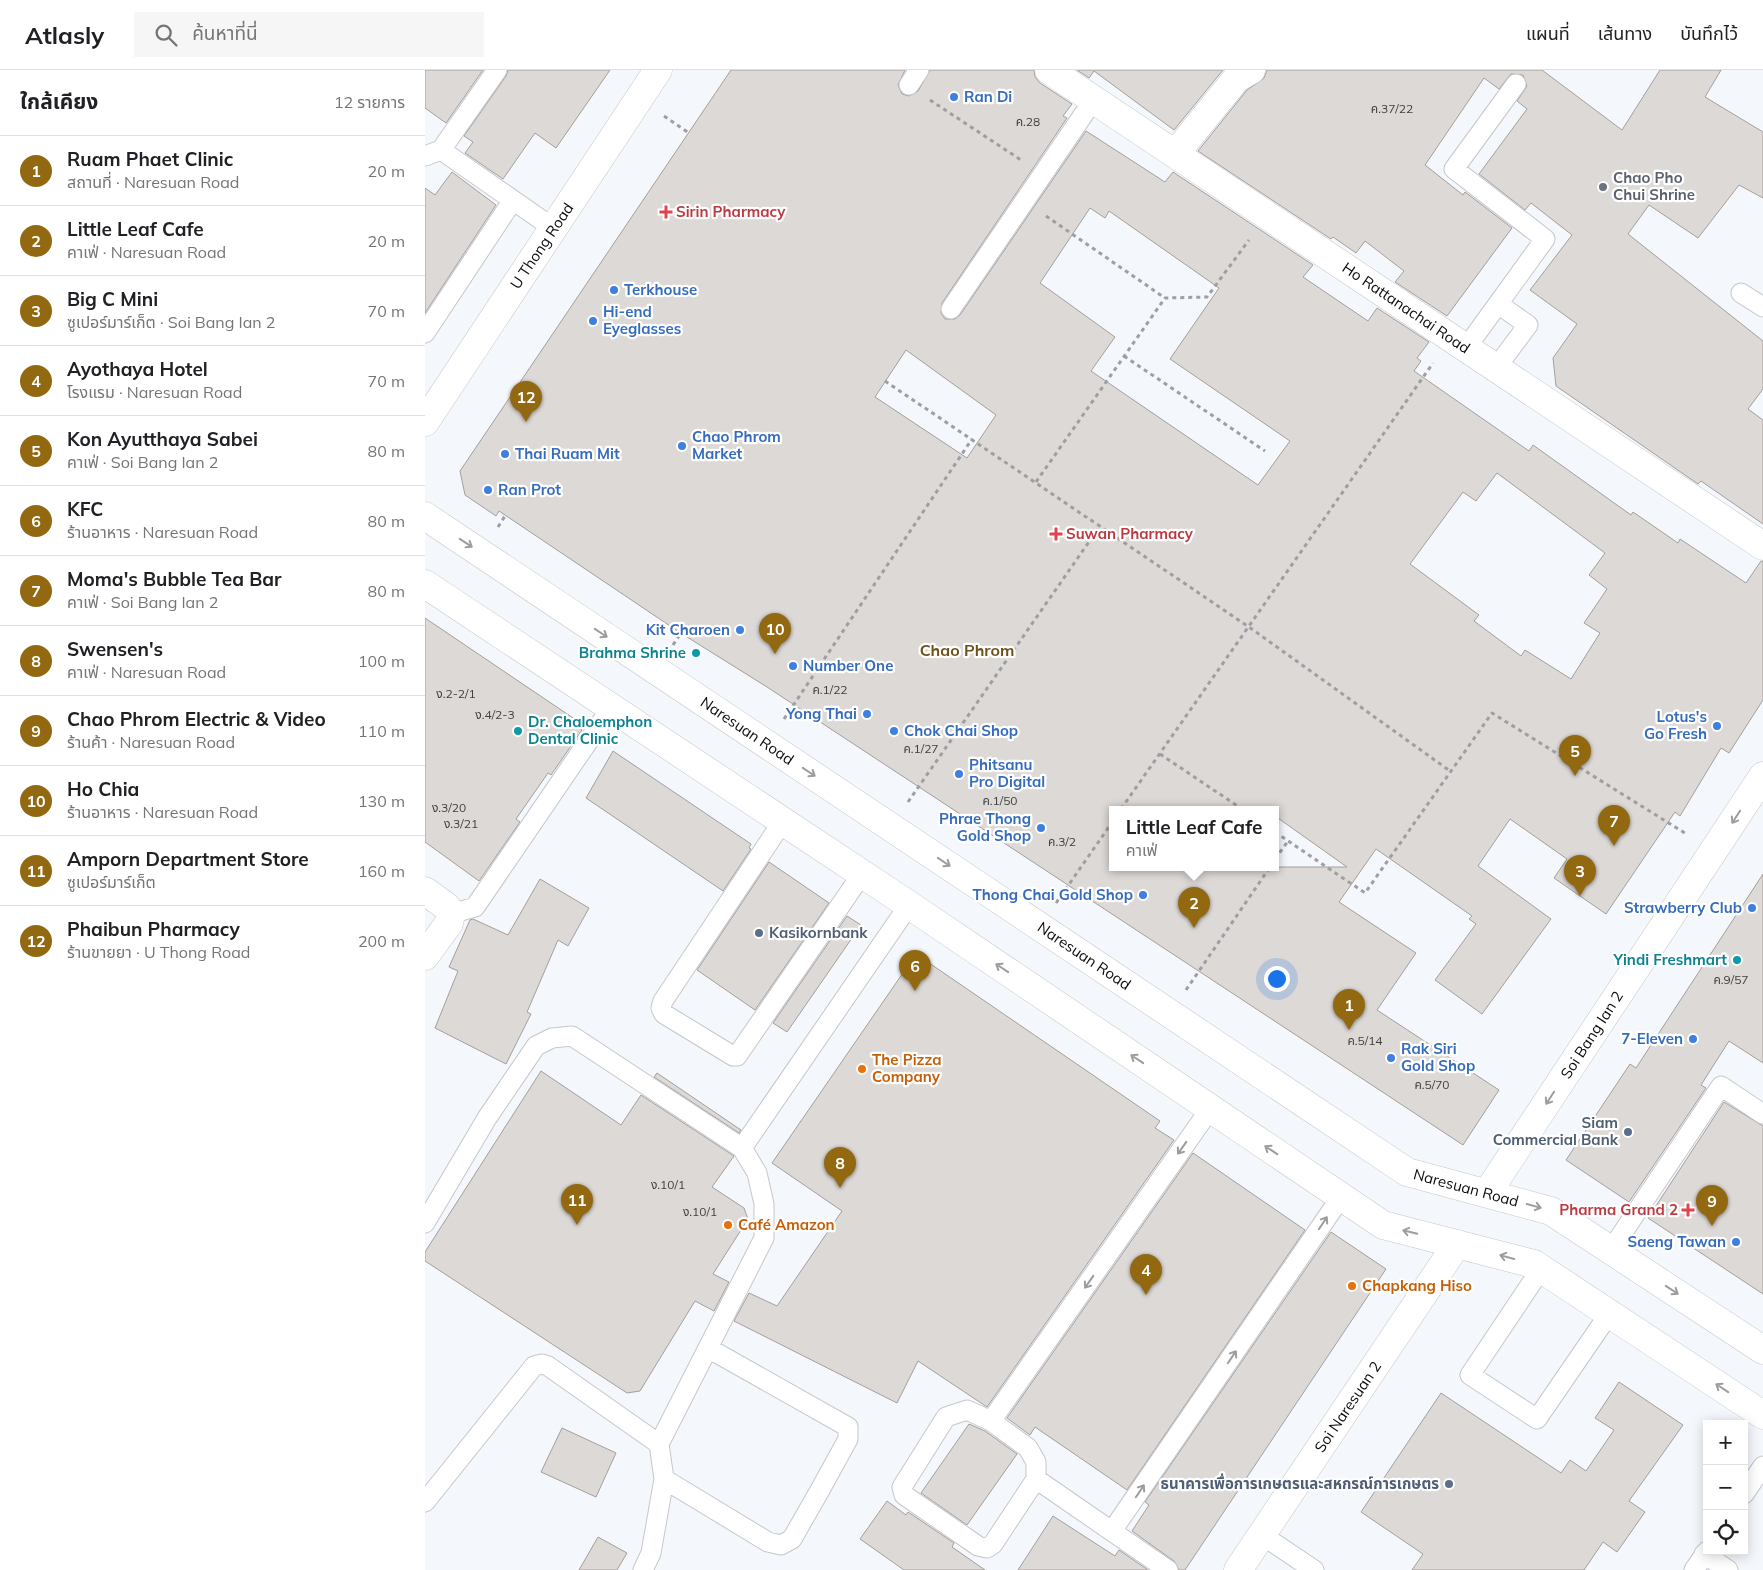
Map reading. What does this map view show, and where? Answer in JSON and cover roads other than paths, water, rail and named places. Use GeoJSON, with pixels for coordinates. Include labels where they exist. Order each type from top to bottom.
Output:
{"type":"FeatureCollection","features":[{"type":"Feature","properties":{"kind":"street","name":"U Thong Road"},"geometry":{"type":"LineString","coordinates":[[425,422],[659,70]]}},
{"type":"Feature","properties":{"kind":"street","name":"Ho Rattanachai Road"},"geometry":{"type":"LineString","coordinates":[[1049,70],[1763,546]]}},
{"type":"Feature","properties":{"kind":"street"},"geometry":{"type":"LineString","coordinates":[[1175,154],[1237,78],[1251,70]]}},
{"type":"Feature","properties":{"kind":"street","name":"Naresuan Road"},"geometry":{"type":"LineString","coordinates":[[425,516],[1407,1172],[1551,1211],[1763,1350]]}},
{"type":"Feature","properties":{"kind":"street"},"geometry":{"type":"LineString","coordinates":[[425,584],[909,905],[1383,1225],[1534,1264],[1763,1415]]}},
{"type":"Feature","properties":{"kind":"street","name":"Soi Bang Ian 2"},"geometry":{"type":"LineString","coordinates":[[1487,1193],[1763,776]]}},
{"type":"Feature","properties":{"kind":"street"},"geometry":{"type":"LineString","coordinates":[[425,891],[447,907],[451,914],[449,923],[425,956]]}},
{"type":"Feature","properties":{"kind":"street","name":"Soi Naresuan 2"},"geometry":{"type":"LineString","coordinates":[[1238,1570],[1457,1244]]}},
{"type":"Feature","properties":{"kind":"lane"},"geometry":{"type":"LineString","coordinates":[[497,70],[433,153],[513,200],[553,228]]}},
{"type":"Feature","properties":{"kind":"lane"},"geometry":{"type":"LineString","coordinates":[[1458,343],[1498,304],[1545,239],[1453,169],[1516,84]]}},
{"type":"Feature","properties":{"kind":"lane"},"geometry":{"type":"LineString","coordinates":[[951,309],[1094,100]]}},
{"type":"Feature","properties":{"kind":"lane"},"geometry":{"type":"LineString","coordinates":[[425,333],[513,200]]}},
{"type":"Feature","properties":{"kind":"lane"},"geometry":{"type":"LineString","coordinates":[[1741,293],[1763,307]]}},
{"type":"Feature","properties":{"kind":"lane"},"geometry":{"type":"LineString","coordinates":[[1496,368],[1527,325],[1498,304]]}},
{"type":"Feature","properties":{"kind":"lane"},"geometry":{"type":"LineString","coordinates":[[451,914],[475,906],[611,708]]}},
{"type":"Feature","properties":{"kind":"lane"},"geometry":{"type":"LineString","coordinates":[[783,821],[663,1001],[661,1008],[664,1014],[733,1056],[737,1056],[862,874]]}},
{"type":"Feature","properties":{"kind":"lane"},"geometry":{"type":"LineString","coordinates":[[743,1148],[909,905]]}},
{"type":"Feature","properties":{"kind":"lane"},"geometry":{"type":"LineString","coordinates":[[425,1223],[487,1118],[536,1046],[551,1038],[572,1036],[743,1148],[757,1173],[764,1204],[764,1238],[659,1444],[664,1478],[651,1553],[643,1570]]}},
{"type":"Feature","properties":{"kind":"lane"},"geometry":{"type":"LineString","coordinates":[[1611,1250],[1721,1086],[1763,1114]]}},
{"type":"Feature","properties":{"kind":"lane"},"geometry":{"type":"LineString","coordinates":[[991,1421],[1210,1108]]}},
{"type":"Feature","properties":{"kind":"lane"},"geometry":{"type":"LineString","coordinates":[[1112,1532],[1341,1197]]}},
{"type":"Feature","properties":{"kind":"lane"},"geometry":{"type":"LineString","coordinates":[[1541,1269],[1470,1375],[1537,1419],[1609,1314]]}},
{"type":"Feature","properties":{"kind":"lane"},"geometry":{"type":"LineString","coordinates":[[664,1478],[767,1542],[781,1546],[792,1539],[848,1439],[848,1427],[708,1348]]}},
{"type":"Feature","properties":{"kind":"lane"},"geometry":{"type":"LineString","coordinates":[[425,1502],[534,1366],[548,1366],[659,1444]]}},
{"type":"Feature","properties":{"kind":"lane"},"geometry":{"type":"LineString","coordinates":[[967,1410],[991,1421],[1028,1448],[1036,1462],[1036,1479],[993,1544],[987,1548],[978,1546],[904,1495],[902,1487],[946,1418],[967,1410]]}},
{"type":"Feature","properties":{"kind":"lane"},"geometry":{"type":"LineString","coordinates":[[1748,1488],[1763,1466]]}},
{"type":"Feature","properties":{"kind":"lane"},"geometry":{"type":"LineString","coordinates":[[1036,1479],[1168,1570]]}},
{"type":"Feature","properties":{"kind":"lane"},"geometry":{"type":"LineString","coordinates":[[1262,1535],[1314,1570]]}},
{"type":"Feature","properties":{"kind":"lane"},"geometry":{"type":"LineString","coordinates":[[1694,1570],[1705,1555]]}},
{"type":"Feature","properties":{"kind":"lane"},"geometry":{"type":"LineString","coordinates":[[1709,1555],[1728,1570]]}},
{"type":"Feature","properties":{"kind":"place","name":"Ran Di"},"geometry":{"type":"Point","coordinates":[954,97]}},
{"type":"Feature","properties":{"kind":"place","name":"Chao Pho Chui Shrine"},"geometry":{"type":"Point","coordinates":[1603,187]}},
{"type":"Feature","properties":{"kind":"place","name":"Sirin Pharmacy"},"geometry":{"type":"Point","coordinates":[666,212]}},
{"type":"Feature","properties":{"kind":"place","name":"Terkhouse"},"geometry":{"type":"Point","coordinates":[614,290]}},
{"type":"Feature","properties":{"kind":"place","name":"Hi-end Eyeglasses"},"geometry":{"type":"Point","coordinates":[593,321]}},
{"type":"Feature","properties":{"kind":"place","name":"Phaibun Pharmacy"},"geometry":{"type":"Point","coordinates":[526,422]}},
{"type":"Feature","properties":{"kind":"place","name":"Chao Phrom Market"},"geometry":{"type":"Point","coordinates":[682,446]}},
{"type":"Feature","properties":{"kind":"place","name":"Thai Ruam Mit"},"geometry":{"type":"Point","coordinates":[505,454]}},
{"type":"Feature","properties":{"kind":"place","name":"Ran Prot"},"geometry":{"type":"Point","coordinates":[488,490]}},
{"type":"Feature","properties":{"kind":"place","name":"Suwan Pharmacy"},"geometry":{"type":"Point","coordinates":[1056,534]}},
{"type":"Feature","properties":{"kind":"place","name":"Kit Charoen"},"geometry":{"type":"Point","coordinates":[740,630]}},
{"type":"Feature","properties":{"kind":"place","name":"Brahma Shrine"},"geometry":{"type":"Point","coordinates":[696,653]}},
{"type":"Feature","properties":{"kind":"place","name":"Ho Chia"},"geometry":{"type":"Point","coordinates":[775,654]}},
{"type":"Feature","properties":{"kind":"place","name":"Number One"},"geometry":{"type":"Point","coordinates":[793,666]}},
{"type":"Feature","properties":{"kind":"place","name":"Yong Thai"},"geometry":{"type":"Point","coordinates":[867,714]}},
{"type":"Feature","properties":{"kind":"place","name":"Lotus's Go Fresh"},"geometry":{"type":"Point","coordinates":[1717,726]}},
{"type":"Feature","properties":{"kind":"place","name":"Dr. Chaloemphon Dental Clinic"},"geometry":{"type":"Point","coordinates":[518,731]}},
{"type":"Feature","properties":{"kind":"place","name":"Chok Chai Shop"},"geometry":{"type":"Point","coordinates":[894,731]}},
{"type":"Feature","properties":{"kind":"place","name":"Phitsanu Pro Digital"},"geometry":{"type":"Point","coordinates":[959,774]}},
{"type":"Feature","properties":{"kind":"place","name":"Kon Ayutthaya Sabei"},"geometry":{"type":"Point","coordinates":[1575,776]}},
{"type":"Feature","properties":{"kind":"place","name":"Phrae Thong Gold Shop"},"geometry":{"type":"Point","coordinates":[1041,828]}},
{"type":"Feature","properties":{"kind":"place","name":"Moma's Bubble Tea Bar"},"geometry":{"type":"Point","coordinates":[1614,846]}},
{"type":"Feature","properties":{"kind":"place","name":"Thong Chai Gold Shop"},"geometry":{"type":"Point","coordinates":[1143,895]}},
{"type":"Feature","properties":{"kind":"place","name":"Big C Mini"},"geometry":{"type":"Point","coordinates":[1580,896]}},
{"type":"Feature","properties":{"kind":"place","name":"Strawberry Club"},"geometry":{"type":"Point","coordinates":[1752,908]}},
{"type":"Feature","properties":{"kind":"place","name":"Little Leaf Cafe"},"geometry":{"type":"Point","coordinates":[1194,928]}},
{"type":"Feature","properties":{"kind":"place","name":"Kasikornbank"},"geometry":{"type":"Point","coordinates":[759,933]}},
{"type":"Feature","properties":{"kind":"place","name":"Yindi Freshmart"},"geometry":{"type":"Point","coordinates":[1737,960]}},
{"type":"Feature","properties":{"kind":"place","name":"KFC"},"geometry":{"type":"Point","coordinates":[915,991]}},
{"type":"Feature","properties":{"kind":"place","name":"Ruam Phaet Clinic"},"geometry":{"type":"Point","coordinates":[1349,1030]}},
{"type":"Feature","properties":{"kind":"place","name":"7-Eleven"},"geometry":{"type":"Point","coordinates":[1693,1039]}},
{"type":"Feature","properties":{"kind":"place","name":"Rak Siri Gold Shop"},"geometry":{"type":"Point","coordinates":[1391,1058]}},
{"type":"Feature","properties":{"kind":"place","name":"The Pizza Company"},"geometry":{"type":"Point","coordinates":[862,1069]}},
{"type":"Feature","properties":{"kind":"place","name":"Siam Commercial Bank"},"geometry":{"type":"Point","coordinates":[1628,1132]}},
{"type":"Feature","properties":{"kind":"place","name":"Swensen's"},"geometry":{"type":"Point","coordinates":[840,1188]}},
{"type":"Feature","properties":{"kind":"place","name":"Pharma Grand 2"},"geometry":{"type":"Point","coordinates":[1688,1210]}},
{"type":"Feature","properties":{"kind":"place","name":"Amporn Department Store"},"geometry":{"type":"Point","coordinates":[577,1225]}},
{"type":"Feature","properties":{"kind":"place","name":"Café Amazon"},"geometry":{"type":"Point","coordinates":[728,1225]}},
{"type":"Feature","properties":{"kind":"place","name":"Chao Phrom Electric & Video"},"geometry":{"type":"Point","coordinates":[1712,1226]}},
{"type":"Feature","properties":{"kind":"place","name":"Saeng Tawan"},"geometry":{"type":"Point","coordinates":[1736,1242]}},
{"type":"Feature","properties":{"kind":"place","name":"Chapkang Hiso"},"geometry":{"type":"Point","coordinates":[1352,1286]}},
{"type":"Feature","properties":{"kind":"place","name":"Ayothaya Hotel"},"geometry":{"type":"Point","coordinates":[1146,1295]}},
{"type":"Feature","properties":{"kind":"place","name":"ธนาคารเพื่อการเกษตรและสหกรณ์การเกษตร"},"geometry":{"type":"Point","coordinates":[1449,1484]}},
{"type":"Feature","properties":{"kind":"district","name":"Chao Phrom"},"geometry":{"type":"Point","coordinates":[967,650]}}]}
